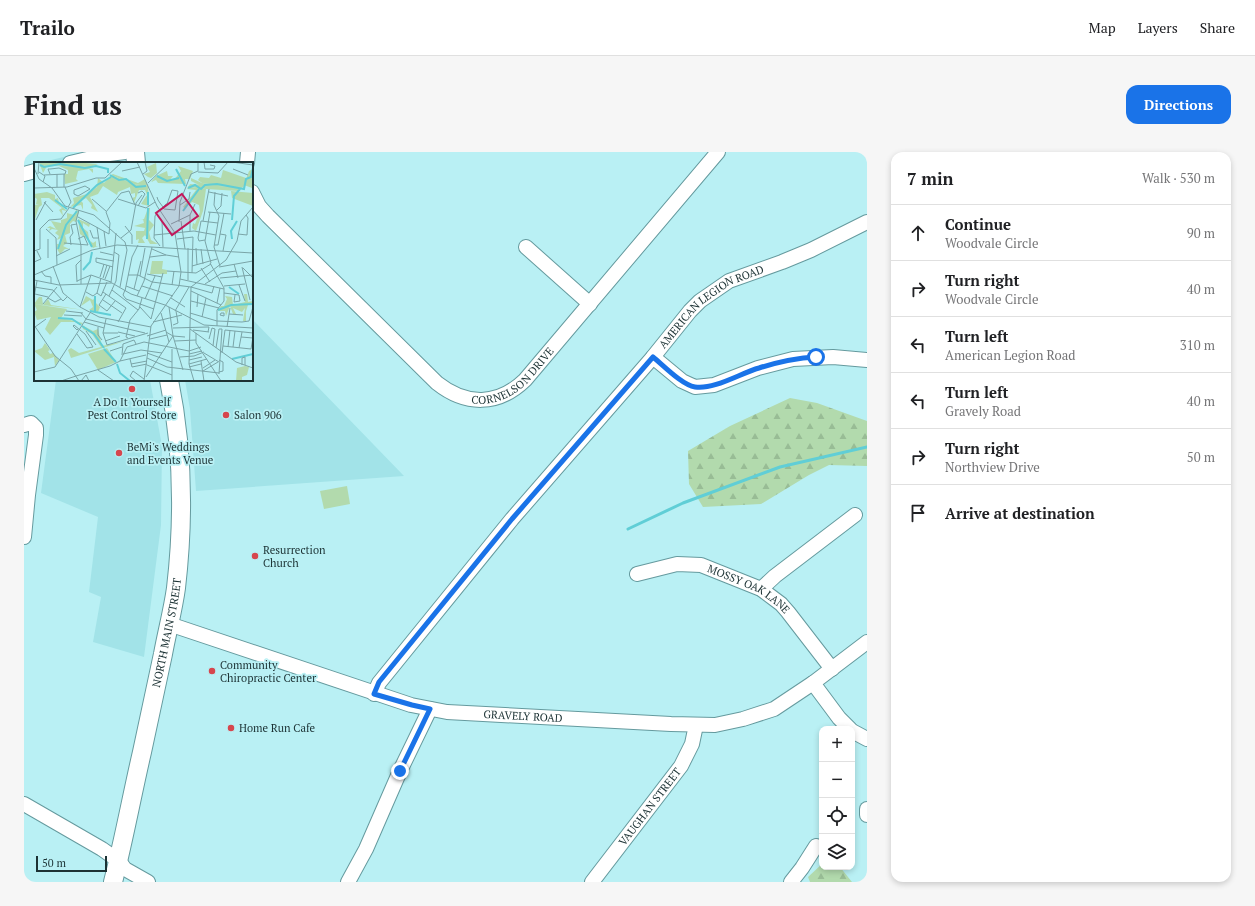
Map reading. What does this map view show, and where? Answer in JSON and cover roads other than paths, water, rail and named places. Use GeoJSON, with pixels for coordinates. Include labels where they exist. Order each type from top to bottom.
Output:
{"type":"FeatureCollection","features":[{"type":"Feature","properties":{"kind":"main road"},"geometry":{"type":"LineString","coordinates":[[135,152],[136,162]]}},
{"type":"Feature","properties":{"kind":"main road","name":"NORTH MAIN STREET"},"geometry":{"type":"LineString","coordinates":[[113,882],[119,861],[175,590],[180,544],[181,508],[176,422],[169,381]]}},
{"type":"Feature","properties":{"kind":"street"},"geometry":{"type":"LineString","coordinates":[[74,162],[125,152]]}},
{"type":"Feature","properties":{"kind":"street"},"geometry":{"type":"LineString","coordinates":[[247,162],[248,152]]}},
{"type":"Feature","properties":{"kind":"street","name":"CORNELSON DRIVE"},"geometry":{"type":"LineString","coordinates":[[253,194],[259,206],[268,216],[446,390],[461,397],[476,400],[491,399],[514,390],[525,380],[718,152]]}},
{"type":"Feature","properties":{"kind":"street"},"geometry":{"type":"LineString","coordinates":[[24,174],[34,171]]}},
{"type":"Feature","properties":{"kind":"street","name":"AMERICAN LEGION ROAD"},"geometry":{"type":"LineString","coordinates":[[374,694],[379,682],[512,519],[653,357],[690,310],[720,286],[740,276],[782,262],[811,250],[867,222]]}},
{"type":"Feature","properties":{"kind":"street"},"geometry":{"type":"LineString","coordinates":[[526,247],[590,304]]}},
{"type":"Feature","properties":{"kind":"street"},"geometry":{"type":"LineString","coordinates":[[653,357],[682,381],[695,387],[714,385],[758,368],[794,359],[833,357],[867,360]]}},
{"type":"Feature","properties":{"kind":"street"},"geometry":{"type":"LineString","coordinates":[[24,537],[36,435],[36,428],[28,424]]}},
{"type":"Feature","properties":{"kind":"street"},"geometry":{"type":"LineString","coordinates":[[761,589],[775,576],[855,515]]}},
{"type":"Feature","properties":{"kind":"street","name":"MOSSY OAK LANE"},"geometry":{"type":"LineString","coordinates":[[637,574],[677,564],[695,564],[709,568],[761,589],[781,604],[832,669]]}},
{"type":"Feature","properties":{"kind":"street","name":"GRAVELY ROAD"},"geometry":{"type":"LineString","coordinates":[[169,624],[374,694],[430,709],[470,714],[696,725],[715,724],[743,719],[764,713],[784,703],[867,642]]}},
{"type":"Feature","properties":{"kind":"street"},"geometry":{"type":"LineString","coordinates":[[813,683],[839,718],[847,726]]}},
{"type":"Feature","properties":{"kind":"street"},"geometry":{"type":"LineString","coordinates":[[348,882],[366,849],[400,771],[430,709]]}},
{"type":"Feature","properties":{"kind":"street","name":"VAUGHAN STREET"},"geometry":{"type":"LineString","coordinates":[[592,882],[681,766],[692,744],[696,725]]}},
{"type":"Feature","properties":{"kind":"street"},"geometry":{"type":"LineString","coordinates":[[855,732],[867,738]]}},
{"type":"Feature","properties":{"kind":"street"},"geometry":{"type":"LineString","coordinates":[[24,804],[102,849],[119,861],[125,869],[148,882]]}},
{"type":"Feature","properties":{"kind":"street"},"geometry":{"type":"LineString","coordinates":[[867,809],[867,815]]}},
{"type":"Feature","properties":{"kind":"street"},"geometry":{"type":"LineString","coordinates":[[791,882],[816,846]]}},
{"type":"Feature","properties":{"kind":"waterway"},"geometry":{"type":"LineString","coordinates":[[628,529],[683,503],[780,467],[867,447]]}},
{"type":"Feature","properties":{"kind":"place","name":"A Do It Yourself Pest Control Store"},"geometry":{"type":"Point","coordinates":[132,389]}},
{"type":"Feature","properties":{"kind":"place","name":"Salon 906"},"geometry":{"type":"Point","coordinates":[226,415]}},
{"type":"Feature","properties":{"kind":"place","name":"BeMi's Weddings and Events Venue"},"geometry":{"type":"Point","coordinates":[119,453]}},
{"type":"Feature","properties":{"kind":"place","name":"Resurrection Church"},"geometry":{"type":"Point","coordinates":[255,556]}},
{"type":"Feature","properties":{"kind":"place","name":"Community Chiropractic Center"},"geometry":{"type":"Point","coordinates":[212,671]}},
{"type":"Feature","properties":{"kind":"place","name":"Home Run Cafe"},"geometry":{"type":"Point","coordinates":[231,728]}}]}
